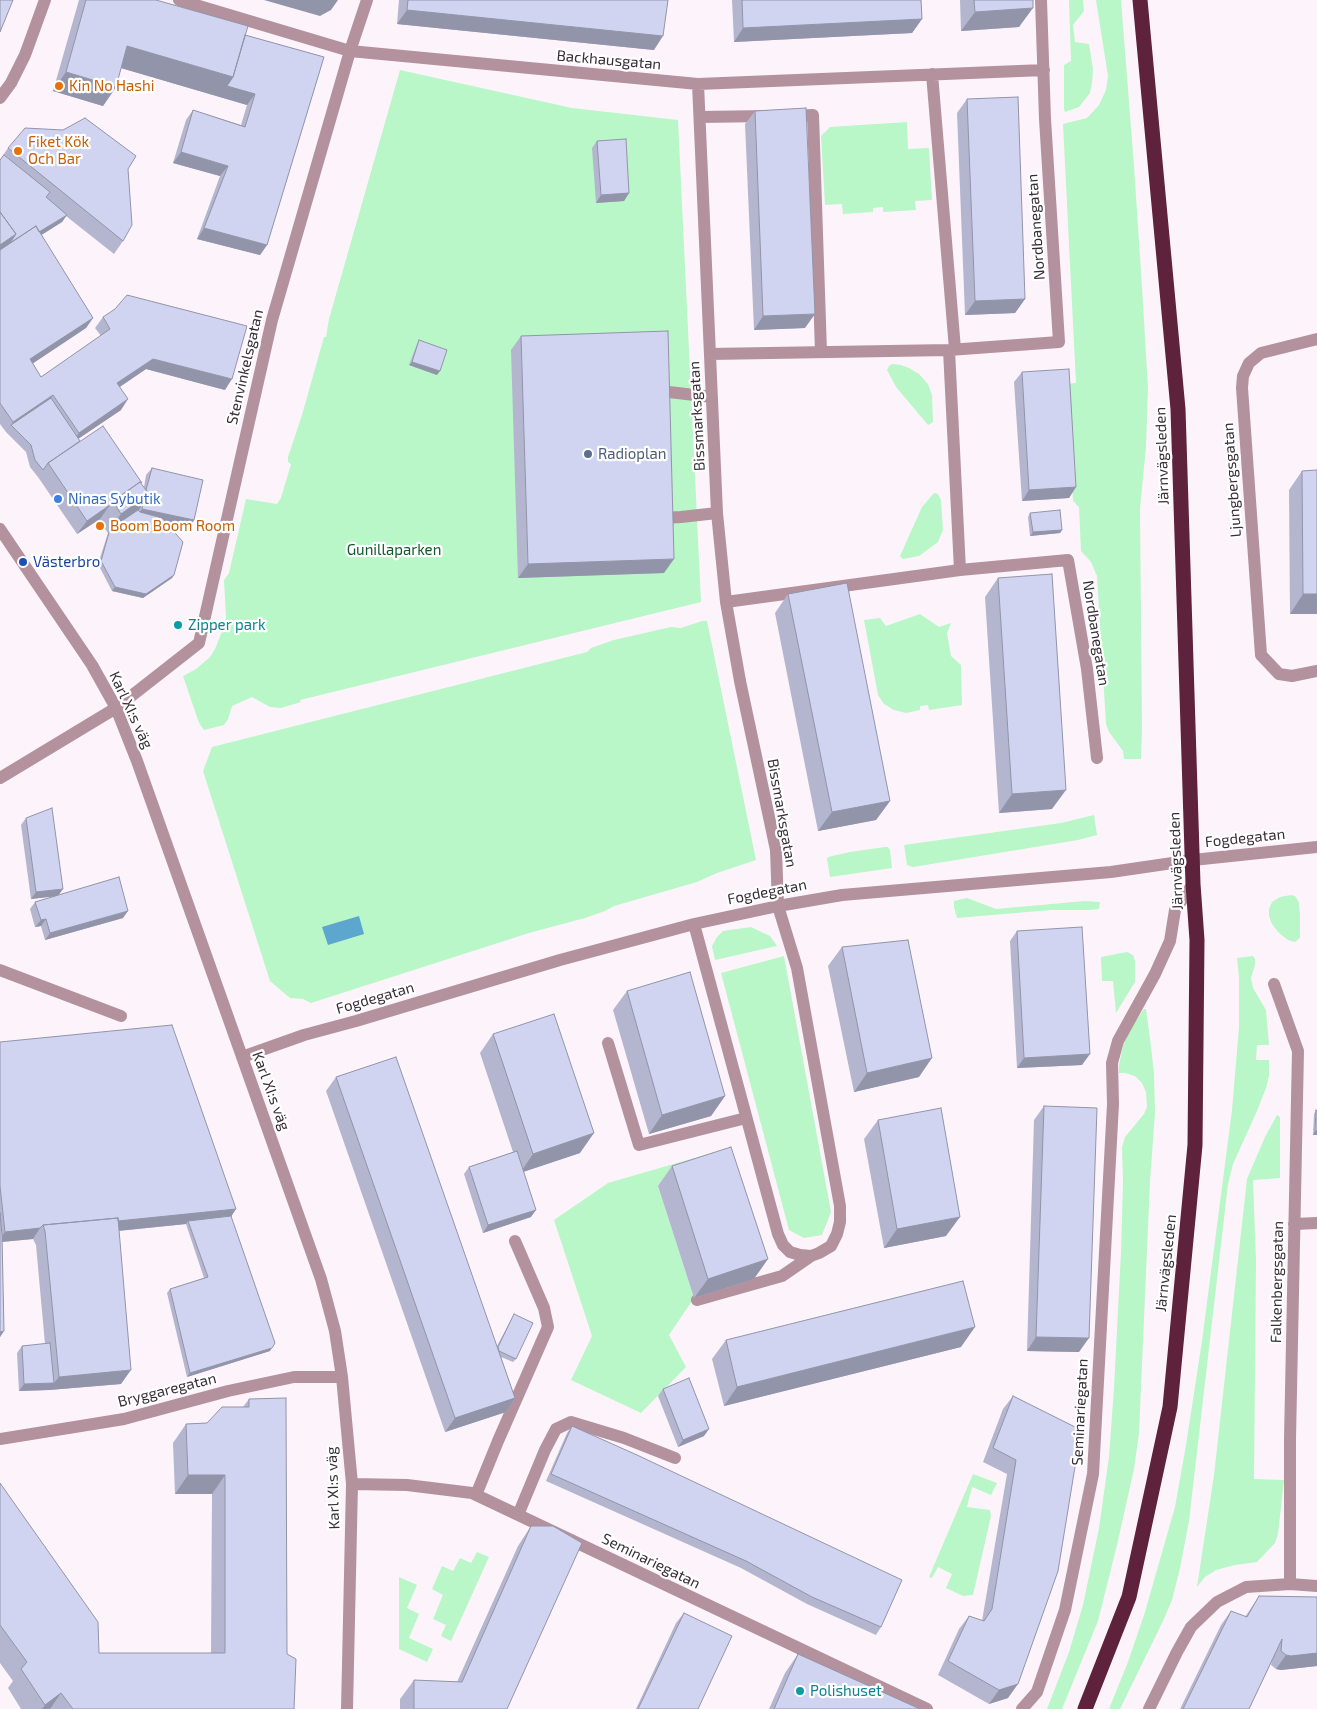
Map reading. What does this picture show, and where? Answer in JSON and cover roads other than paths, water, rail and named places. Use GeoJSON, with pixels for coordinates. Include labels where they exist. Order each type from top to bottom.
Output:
{"type":"FeatureCollection","features":[{"type":"Feature","properties":{"kind":"highway","name":"Järnvägsleden"},"geometry":{"type":"LineString","coordinates":[[1085,1709],[1128,1597],[1170,1407],[1195,1145],[1198,958],[1193,884],[1178,409],[1140,0]]}},
{"type":"Feature","properties":{"kind":"street"},"geometry":{"type":"LineString","coordinates":[[0,96],[11,83],[25,55],[45,0]]}},
{"type":"Feature","properties":{"kind":"street","name":"Backhausgatan"},"geometry":{"type":"LineString","coordinates":[[179,0],[350,51],[698,84],[1044,70]]}},
{"type":"Feature","properties":{"kind":"street","name":"Stenvinkelsgatan"},"geometry":{"type":"LineString","coordinates":[[0,778],[116,708],[199,643],[272,320],[350,51],[367,0]]}},
{"type":"Feature","properties":{"kind":"street","name":"Nordbanegatan"},"geometry":{"type":"LineString","coordinates":[[710,354],[952,350],[1059,342],[1045,119],[1042,0]]}},
{"type":"Feature","properties":{"kind":"street"},"geometry":{"type":"LineString","coordinates":[[932,74],[952,350],[960,570]]}},
{"type":"Feature","properties":{"kind":"street","name":"Bissmarksgatan"},"geometry":{"type":"LineString","coordinates":[[697,1300],[782,1276],[811,1256],[831,1246],[839,1228],[840,1206],[797,968],[778,906],[776,850],[740,681],[726,602],[717,513],[698,84]]}},
{"type":"Feature","properties":{"kind":"street"},"geometry":{"type":"LineString","coordinates":[[700,117],[812,115],[820,352]]}},
{"type":"Feature","properties":{"kind":"street","name":"Ljungbergsgatan"},"geometry":{"type":"LineString","coordinates":[[1317,339],[1261,353],[1249,363],[1243,376],[1242,388],[1261,655],[1279,674],[1292,676],[1317,670]]}},
{"type":"Feature","properties":{"kind":"street"},"geometry":{"type":"LineString","coordinates":[[660,391],[712,397]]}},
{"type":"Feature","properties":{"kind":"street"},"geometry":{"type":"LineString","coordinates":[[663,518],[717,513]]}},
{"type":"Feature","properties":{"kind":"street","name":"Karl XI:s väg"},"geometry":{"type":"LineString","coordinates":[[0,529],[92,665],[116,708],[137,761],[320,1279],[334,1331],[342,1378],[352,1484],[347,1709]]}},
{"type":"Feature","properties":{"kind":"street","name":"Nordbanegatan"},"geometry":{"type":"LineString","coordinates":[[726,602],[960,570],[1068,560],[1087,669],[1097,758]]}},
{"type":"Feature","properties":{"kind":"street","name":"Fogdegatan"},"geometry":{"type":"LineString","coordinates":[[242,1058],[304,1035],[560,960],[694,924],[778,906],[842,894],[1110,872],[1193,860],[1317,847]]}},
{"type":"Feature","properties":{"kind":"street","name":"Seminariegatan"},"geometry":{"type":"LineString","coordinates":[[1022,1709],[1037,1692],[1065,1610],[1093,1474],[1113,1104],[1112,1063],[1118,1041],[1155,974],[1170,941],[1174,910],[1193,884]]}},
{"type":"Feature","properties":{"kind":"street"},"geometry":{"type":"LineString","coordinates":[[694,924],[778,1234],[783,1245],[790,1252],[811,1256]]}},
{"type":"Feature","properties":{"kind":"street"},"geometry":{"type":"LineString","coordinates":[[0,970],[121,1016]]}},
{"type":"Feature","properties":{"kind":"street","name":"Falkenbergsgatan"},"geometry":{"type":"LineString","coordinates":[[1274,984],[1298,1051],[1290,1439],[1290,1584]]}},
{"type":"Feature","properties":{"kind":"street"},"geometry":{"type":"LineString","coordinates":[[608,1044],[639,1145],[746,1118]]}},
{"type":"Feature","properties":{"kind":"street"},"geometry":{"type":"LineString","coordinates":[[1294,1224],[1317,1223]]}},
{"type":"Feature","properties":{"kind":"street"},"geometry":{"type":"LineString","coordinates":[[476,1495],[548,1326],[544,1308],[515,1241]]}},
{"type":"Feature","properties":{"kind":"street","name":"Bryggaregatan"},"geometry":{"type":"LineString","coordinates":[[0,1439],[124,1419],[228,1391],[294,1377],[342,1378]]}},
{"type":"Feature","properties":{"kind":"street"},"geometry":{"type":"LineString","coordinates":[[518,1515],[545,1450],[556,1429],[571,1422],[624,1438],[676,1458]]}},
{"type":"Feature","properties":{"kind":"street","name":"Seminariegatan"},"geometry":{"type":"LineString","coordinates":[[352,1484],[407,1485],[472,1493],[927,1709]]}},
{"type":"Feature","properties":{"kind":"street"},"geometry":{"type":"LineString","coordinates":[[1149,1709],[1191,1628],[1217,1602],[1246,1587],[1290,1584],[1317,1586]]}},
{"type":"Feature","properties":{"kind":"water"},"geometry":{"type":"Polygon","coordinates":[[[359,916],[364,934],[328,945],[322,927],[359,916]]]}},
{"type":"Feature","properties":{"kind":"place","name":"Kin No Hashi"},"geometry":{"type":"Point","coordinates":[59,86]}},
{"type":"Feature","properties":{"kind":"place","name":"Fiket Kök Och Bar"},"geometry":{"type":"Point","coordinates":[18,151]}},
{"type":"Feature","properties":{"kind":"place","name":"Radioplan"},"geometry":{"type":"Point","coordinates":[588,454]}},
{"type":"Feature","properties":{"kind":"place","name":"Ninas Sybutik"},"geometry":{"type":"Point","coordinates":[58,499]}},
{"type":"Feature","properties":{"kind":"place","name":"Boom Boom Room"},"geometry":{"type":"Point","coordinates":[100,526]}},
{"type":"Feature","properties":{"kind":"place","name":"Västerbro"},"geometry":{"type":"Point","coordinates":[23,562]}},
{"type":"Feature","properties":{"kind":"place","name":"Zipper park"},"geometry":{"type":"Point","coordinates":[178,625]}},
{"type":"Feature","properties":{"kind":"place","name":"Polishuset"},"geometry":{"type":"Point","coordinates":[800,1691]}},
{"type":"Feature","properties":{"kind":"park label","name":"Gunillaparken"},"geometry":{"type":"Point","coordinates":[394,550]}}]}
